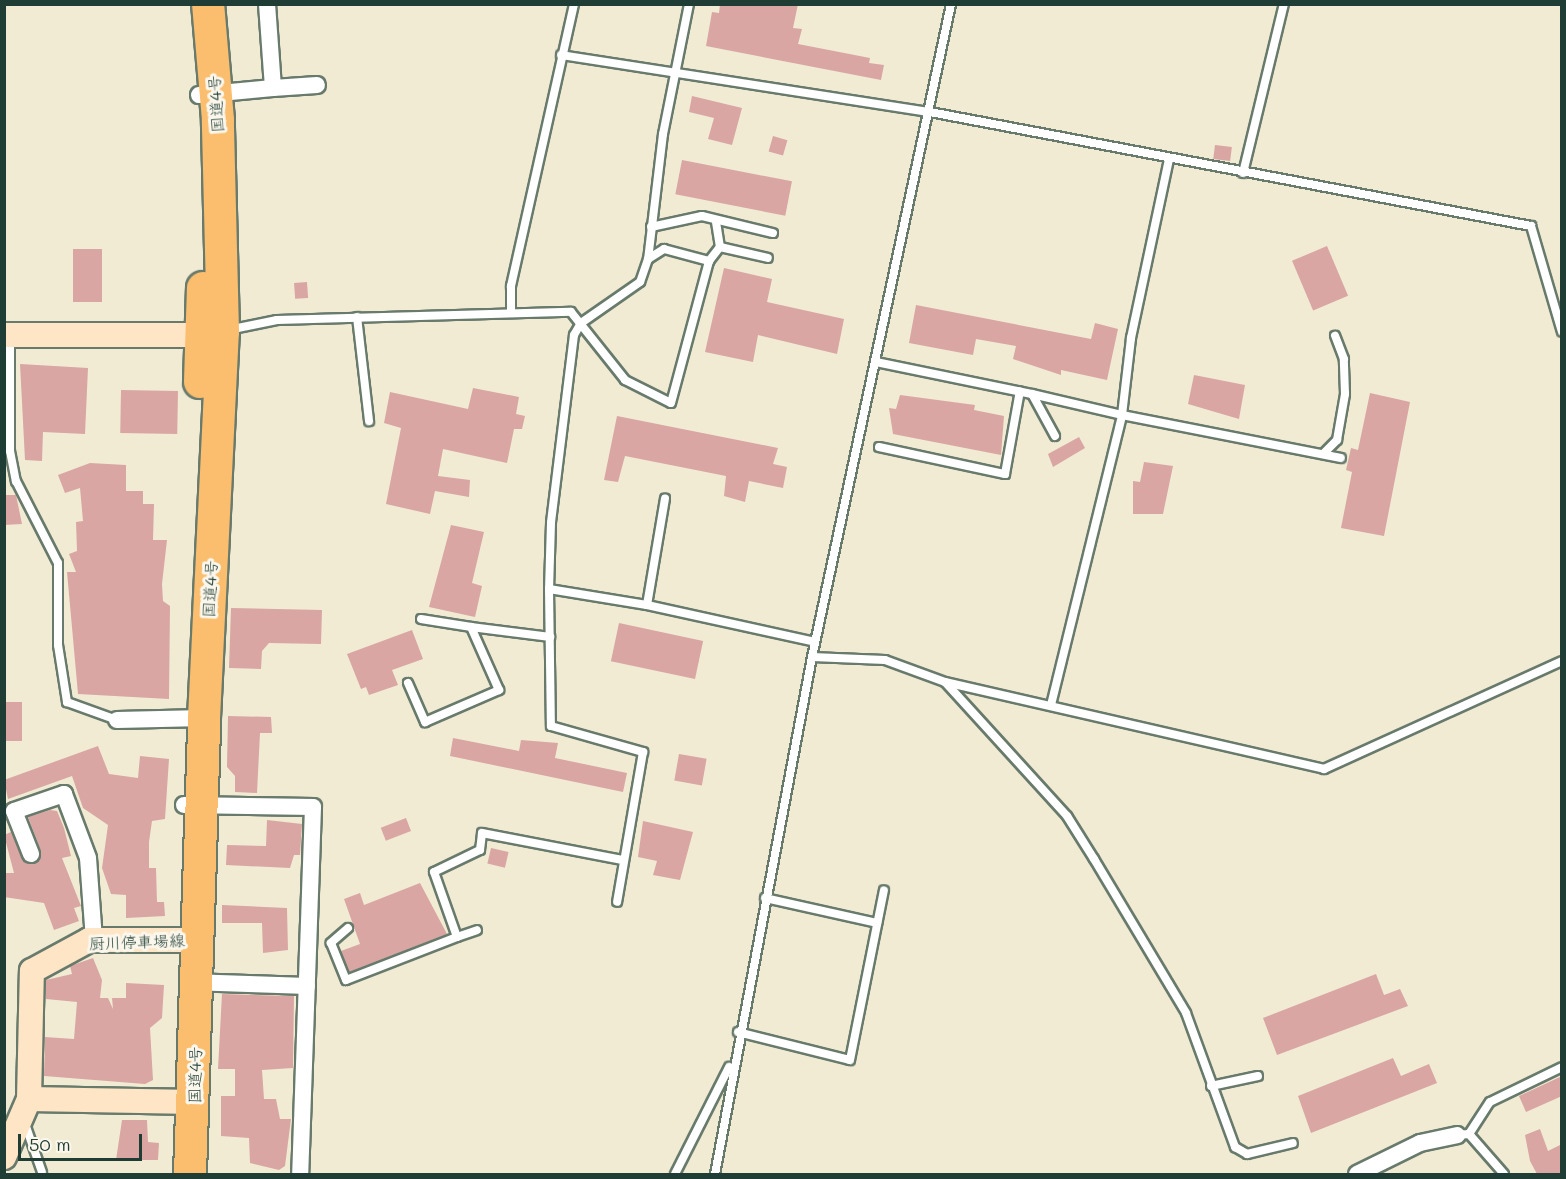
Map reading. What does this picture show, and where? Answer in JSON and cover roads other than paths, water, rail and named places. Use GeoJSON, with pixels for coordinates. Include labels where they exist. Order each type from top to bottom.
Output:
{"type":"FeatureCollection","features":[{"type":"Feature","properties":{"kind":"highway","name":"国道4号"},"geometry":{"type":"LineString","coordinates":[[191,4],[207,94]]}},
{"type":"Feature","properties":{"kind":"highway","name":"国道4号"},"geometry":{"type":"LineString","coordinates":[[190,1174],[187,1102],[195,719],[212,333],[207,94],[208,4]]}},
{"type":"Feature","properties":{"kind":"highway","name":"国道4号"},"geometry":{"type":"LineString","coordinates":[[176,1174],[187,1102]]}},
{"type":"Feature","properties":{"kind":"street"},"geometry":{"type":"LineString","coordinates":[[267,4],[273,88]]}},
{"type":"Feature","properties":{"kind":"street"},"geometry":{"type":"LineString","coordinates":[[207,94],[317,85]]}},
{"type":"Feature","properties":{"kind":"street"},"geometry":{"type":"LineString","coordinates":[[7,335],[212,333]]}},
{"type":"Feature","properties":{"kind":"street"},"geometry":{"type":"LineString","coordinates":[[117,720],[195,719]]}},
{"type":"Feature","properties":{"kind":"street"},"geometry":{"type":"LineString","coordinates":[[31,854],[14,811],[64,794],[88,858],[94,940]]}},
{"type":"Feature","properties":{"kind":"street"},"geometry":{"type":"LineString","coordinates":[[193,806],[313,807],[300,1174]]}},
{"type":"Feature","properties":{"kind":"street","name":"厨川停車場線"},"geometry":{"type":"LineString","coordinates":[[25,1107],[32,971],[52,957],[94,940],[190,940]]}},
{"type":"Feature","properties":{"kind":"street"},"geometry":{"type":"LineString","coordinates":[[190,982],[308,986]]}},
{"type":"Feature","properties":{"kind":"street"},"geometry":{"type":"LineString","coordinates":[[4,1157],[25,1107],[187,1102]]}},
{"type":"Feature","properties":{"kind":"street"},"geometry":{"type":"LineString","coordinates":[[1357,1174],[1420,1143],[1463,1135]]}},
{"type":"Feature","properties":{"kind":"street"},"geometry":{"type":"LineString","coordinates":[[176,1174],[190,1174]]}},
{"type":"Feature","properties":{"kind":"lane"},"geometry":{"type":"LineString","coordinates":[[511,312],[511,286],[574,4]]}},
{"type":"Feature","properties":{"kind":"lane"},"geometry":{"type":"LineString","coordinates":[[617,902],[622,861],[643,752],[551,726],[550,523],[574,335],[581,323],[624,298],[640,282],[648,259],[675,74],[689,4]]}},
{"type":"Feature","properties":{"kind":"lane"},"geometry":{"type":"LineString","coordinates":[[715,1174],[738,1032],[812,657],[930,112],[951,4]]}},
{"type":"Feature","properties":{"kind":"lane"},"geometry":{"type":"LineString","coordinates":[[1243,173],[1284,4]]}},
{"type":"Feature","properties":{"kind":"lane"},"geometry":{"type":"LineString","coordinates":[[561,55],[930,112],[1531,226],[1562,332]]}},
{"type":"Feature","properties":{"kind":"lane"},"geometry":{"type":"LineString","coordinates":[[1051,705],[1122,415],[1131,338],[1169,159]]}},
{"type":"Feature","properties":{"kind":"lane"},"geometry":{"type":"LineString","coordinates":[[651,227],[702,216],[717,222],[773,233]]}},
{"type":"Feature","properties":{"kind":"lane"},"geometry":{"type":"LineString","coordinates":[[212,333],[277,320],[571,312],[625,381],[671,403],[709,261],[720,247],[717,222]]}},
{"type":"Feature","properties":{"kind":"lane"},"geometry":{"type":"LineString","coordinates":[[720,247],[768,258]]}},
{"type":"Feature","properties":{"kind":"lane"},"geometry":{"type":"LineString","coordinates":[[648,259],[664,249],[709,261]]}},
{"type":"Feature","properties":{"kind":"lane"},"geometry":{"type":"LineString","coordinates":[[357,317],[369,421]]}},
{"type":"Feature","properties":{"kind":"lane"},"geometry":{"type":"LineString","coordinates":[[7,335],[10,451],[16,481],[58,563],[58,645],[67,702],[117,720]]}},
{"type":"Feature","properties":{"kind":"lane"},"geometry":{"type":"LineString","coordinates":[[1323,454],[1337,440],[1345,394],[1344,359],[1335,336]]}},
{"type":"Feature","properties":{"kind":"lane"},"geometry":{"type":"LineString","coordinates":[[876,362],[1020,391],[1122,415],[1341,458]]}},
{"type":"Feature","properties":{"kind":"lane"},"geometry":{"type":"LineString","coordinates":[[879,447],[1005,474],[1020,391]]}},
{"type":"Feature","properties":{"kind":"lane"},"geometry":{"type":"LineString","coordinates":[[1032,394],[1054,436]]}},
{"type":"Feature","properties":{"kind":"lane"},"geometry":{"type":"LineString","coordinates":[[647,605],[665,499]]}},
{"type":"Feature","properties":{"kind":"lane"},"geometry":{"type":"LineString","coordinates":[[549,590],[647,605],[816,642]]}},
{"type":"Feature","properties":{"kind":"lane"},"geometry":{"type":"LineString","coordinates":[[421,619],[550,637]]}},
{"type":"Feature","properties":{"kind":"lane"},"geometry":{"type":"LineString","coordinates":[[408,683],[425,722],[499,690],[471,627]]}},
{"type":"Feature","properties":{"kind":"lane"},"geometry":{"type":"LineString","coordinates":[[812,657],[885,660],[945,682],[1324,769],[1562,661]]}},
{"type":"Feature","properties":{"kind":"lane"},"geometry":{"type":"LineString","coordinates":[[945,682],[1067,816],[1186,1013],[1235,1147],[1247,1154],[1293,1143]]}},
{"type":"Feature","properties":{"kind":"lane"},"geometry":{"type":"LineString","coordinates":[[457,937],[434,872],[480,850],[482,833],[622,861]]}},
{"type":"Feature","properties":{"kind":"lane"},"geometry":{"type":"LineString","coordinates":[[738,1032],[850,1060],[884,890]]}},
{"type":"Feature","properties":{"kind":"lane"},"geometry":{"type":"LineString","coordinates":[[765,898],[877,923]]}},
{"type":"Feature","properties":{"kind":"lane"},"geometry":{"type":"LineString","coordinates":[[348,928],[331,943],[346,980],[477,930]]}},
{"type":"Feature","properties":{"kind":"lane"},"geometry":{"type":"LineString","coordinates":[[675,1174],[733,1059]]}},
{"type":"Feature","properties":{"kind":"lane"},"geometry":{"type":"LineString","coordinates":[[1504,1174],[1463,1135],[1490,1102],[1562,1067]]}},
{"type":"Feature","properties":{"kind":"lane"},"geometry":{"type":"LineString","coordinates":[[1211,1086],[1258,1076]]}},
{"type":"Feature","properties":{"kind":"lane"},"geometry":{"type":"LineString","coordinates":[[25,1107],[42,1172]]}}]}
